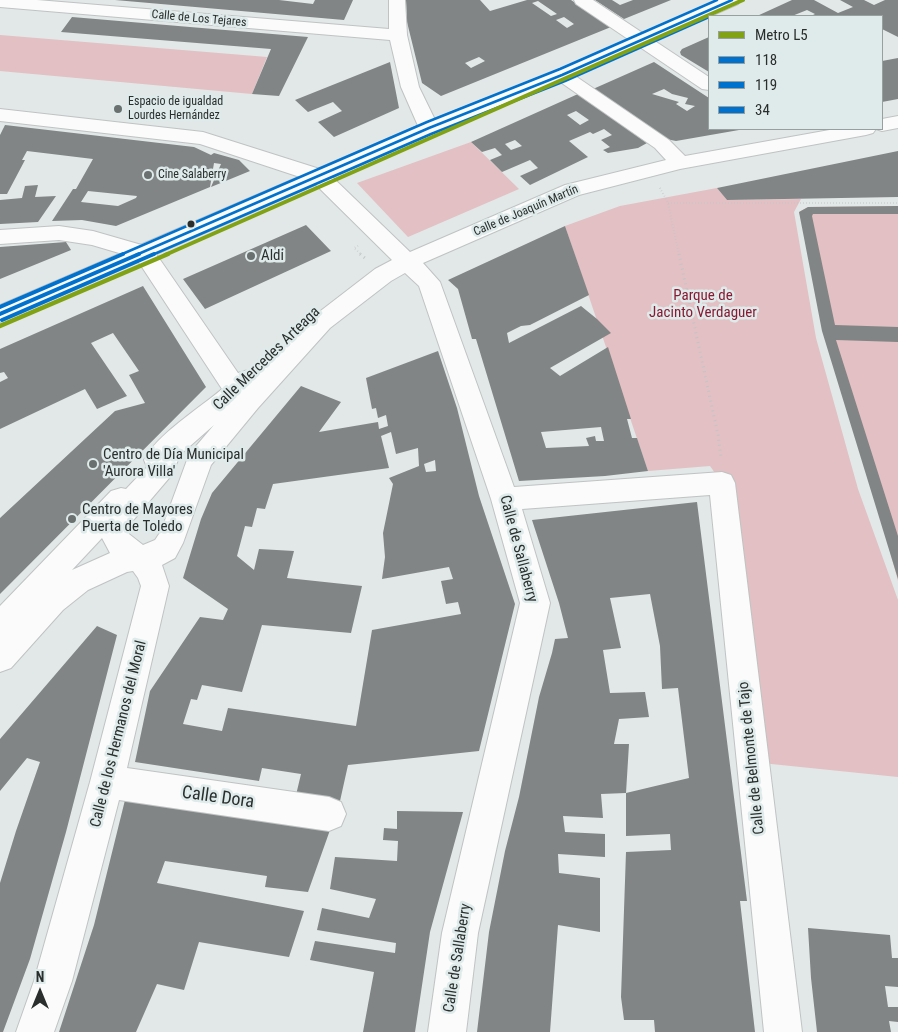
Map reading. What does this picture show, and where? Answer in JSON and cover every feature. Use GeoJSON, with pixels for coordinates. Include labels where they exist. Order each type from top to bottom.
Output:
{"type":"FeatureCollection","features":[{"type":"Feature","properties":{"kind":"street"},"geometry":{"type":"LineString","coordinates":[[397,0],[398,35],[410,86],[429,128]]}},
{"type":"Feature","properties":{"kind":"street"},"geometry":{"type":"LineString","coordinates":[[582,0],[708,84]]}},
{"type":"Feature","properties":{"kind":"street"},"geometry":{"type":"LineString","coordinates":[[0,314],[429,128],[562,75],[732,0]]}},
{"type":"Feature","properties":{"kind":"street","name":"Calle de Los Tejares"},"geometry":{"type":"LineString","coordinates":[[0,2],[398,35]]}},
{"type":"Feature","properties":{"kind":"street"},"geometry":{"type":"LineString","coordinates":[[562,75],[662,144],[680,163]]}},
{"type":"Feature","properties":{"kind":"street"},"geometry":{"type":"LineString","coordinates":[[0,115],[203,138],[275,160],[319,176]]}},
{"type":"Feature","properties":{"kind":"street"},"geometry":{"type":"LineString","coordinates":[[883,126],[898,122]]}},
{"type":"Feature","properties":{"kind":"street"},"geometry":{"type":"LineString","coordinates":[[778,130],[798,143]]}},
{"type":"Feature","properties":{"kind":"street","name":"Calle de Joaquín Martín"},"geometry":{"type":"LineString","coordinates":[[406,262],[572,190],[680,163],[861,130]]}},
{"type":"Feature","properties":{"kind":"street","name":"Calle de Sallaberry"},"geometry":{"type":"LineString","coordinates":[[319,176],[406,262],[429,282],[506,499],[535,603],[460,933],[447,1032]]}},
{"type":"Feature","properties":{"kind":"street"},"geometry":{"type":"LineString","coordinates":[[0,237],[59,232],[93,238],[144,252],[237,391]]}},
{"type":"Feature","properties":{"kind":"street","name":"Calle Mercedes Arteaga"},"geometry":{"type":"LineString","coordinates":[[0,627],[169,448],[237,391],[308,317],[373,265],[406,262]]}},
{"type":"Feature","properties":{"kind":"street","name":"Calle Mercedes Arteaga"},"geometry":{"type":"LineString","coordinates":[[169,448],[162,468],[119,517],[114,528],[117,541],[125,550],[140,558],[158,554],[169,544],[200,460],[249,401],[322,322],[384,275],[406,262]]}},
{"type":"Feature","properties":{"kind":"street"},"geometry":{"type":"LineString","coordinates":[[506,499],[722,472]]}},
{"type":"Feature","properties":{"kind":"street","name":"Calle de Belmonte de Tajo"},"geometry":{"type":"LineString","coordinates":[[722,472],[752,762],[783,1032]]}},
{"type":"Feature","properties":{"kind":"street"},"geometry":{"type":"LineString","coordinates":[[0,658],[67,588],[124,560],[140,558]]}},
{"type":"Feature","properties":{"kind":"street","name":"Calle de los Hermanos del Moral"},"geometry":{"type":"LineString","coordinates":[[35,1032],[53,981],[107,782],[155,586],[154,575],[149,566],[140,558]]}},
{"type":"Feature","properties":{"kind":"street","name":"Calle Dora"},"geometry":{"type":"LineString","coordinates":[[107,782],[329,814]]}},
{"type":"Feature","properties":{"kind":"path"},"geometry":{"type":"LineString","coordinates":[[722,472],[718,435],[668,203],[898,203]]}},
{"type":"Feature","properties":{"kind":"green space"},"geometry":{"type":"Polygon","coordinates":[[[0,35],[267,57],[252,94],[0,71],[0,35]]]}},
{"type":"Feature","properties":{"kind":"green space"},"geometry":{"type":"Polygon","coordinates":[[[471,142],[519,189],[408,237],[357,183],[471,142]]]}},
{"type":"Feature","properties":{"kind":"green space","name":"Parque de Jacinto Verdaguer"},"geometry":{"type":"Polygon","coordinates":[[[717,188],[727,200],[801,199],[794,212],[816,338],[858,489],[898,600],[898,777],[752,762],[722,483],[710,466],[648,471],[565,226],[620,206],[717,188]]]}},
{"type":"Feature","properties":{"kind":"green space"},"geometry":{"type":"Polygon","coordinates":[[[898,206],[898,581],[799,212],[808,207],[898,206]]]}},
{"type":"Feature","properties":{"kind":"building"},"geometry":{"type":"Polygon","coordinates":[[[115,0],[279,0],[313,4],[315,0],[353,0],[344,20],[115,0]]]}},
{"type":"Feature","properties":{"kind":"building"},"geometry":{"type":"Polygon","coordinates":[[[406,0],[480,0],[490,11],[527,0],[571,0],[611,27],[441,96],[422,83],[407,22],[406,0]],[[538,1],[532,3],[551,16],[557,14],[538,1]],[[564,17],[556,20],[567,28],[574,24],[564,17]],[[479,57],[465,63],[471,68],[485,61],[479,57]]]}},
{"type":"Feature","properties":{"kind":"building"},"geometry":{"type":"Polygon","coordinates":[[[595,0],[612,0],[620,5],[633,0],[671,0],[624,19],[595,0]]]}},
{"type":"Feature","properties":{"kind":"building"},"geometry":{"type":"Polygon","coordinates":[[[792,0],[814,0],[838,13],[853,7],[840,0],[864,0],[874,5],[885,0],[898,0],[898,37],[883,30],[883,15],[813,15],[815,14],[807,10],[794,15],[759,15],[792,0]]]}},
{"type":"Feature","properties":{"kind":"building"},"geometry":{"type":"Polygon","coordinates":[[[72,17],[308,37],[279,96],[252,94],[271,49],[61,32],[72,17]]]}},
{"type":"Feature","properties":{"kind":"building"},"geometry":{"type":"Polygon","coordinates":[[[708,37],[708,71],[681,55],[682,49],[708,37]]]}},
{"type":"Feature","properties":{"kind":"building"},"geometry":{"type":"Polygon","coordinates":[[[898,58],[898,99],[883,102],[883,61],[898,58]]]}},
{"type":"Feature","properties":{"kind":"building"},"geometry":{"type":"Polygon","coordinates":[[[390,62],[399,108],[334,137],[318,122],[342,111],[333,102],[308,112],[295,100],[390,62]]]}},
{"type":"Feature","properties":{"kind":"building"},"geometry":{"type":"Polygon","coordinates":[[[654,62],[708,97],[708,130],[739,130],[676,141],[666,139],[593,89],[654,62]],[[664,89],[652,94],[679,102],[676,104],[687,111],[695,106],[685,104],[688,98],[672,94],[664,89]]]}},
{"type":"Feature","properties":{"kind":"building"},"geometry":{"type":"Polygon","coordinates":[[[578,94],[647,143],[638,148],[608,153],[603,150],[610,147],[601,140],[612,135],[604,129],[593,134],[590,132],[569,141],[588,157],[530,185],[520,176],[538,168],[530,160],[502,172],[490,160],[502,155],[495,148],[482,152],[471,142],[578,94]],[[576,111],[567,115],[580,125],[589,120],[576,111]],[[515,140],[505,144],[511,150],[522,146],[515,140]]]}},
{"type":"Feature","properties":{"kind":"building"},"geometry":{"type":"Polygon","coordinates":[[[5,125],[194,147],[211,155],[214,153],[239,160],[250,171],[211,187],[221,164],[214,163],[210,187],[116,226],[82,220],[52,221],[73,189],[76,189],[93,159],[27,151],[22,160],[25,160],[7,194],[0,194],[0,135],[5,125]],[[88,191],[81,202],[118,206],[137,196],[88,191]]]}},
{"type":"Feature","properties":{"kind":"building"},"geometry":{"type":"Polygon","coordinates":[[[898,151],[898,197],[727,200],[717,188],[898,151]]]}},
{"type":"Feature","properties":{"kind":"building"},"geometry":{"type":"Polygon","coordinates":[[[38,185],[35,197],[56,196],[38,222],[0,224],[0,200],[22,198],[25,186],[38,185]]]}},
{"type":"Feature","properties":{"kind":"building"},"geometry":{"type":"Polygon","coordinates":[[[898,206],[898,214],[813,214],[812,216],[835,325],[898,327],[898,342],[836,340],[898,536],[898,579],[822,331],[799,212],[808,207],[898,206]]]}},
{"type":"Feature","properties":{"kind":"building"},"geometry":{"type":"Polygon","coordinates":[[[306,225],[331,251],[205,309],[183,279],[306,225]]]}},
{"type":"Feature","properties":{"kind":"building"},"geometry":{"type":"Polygon","coordinates":[[[565,226],[589,295],[530,325],[521,326],[507,333],[509,343],[581,306],[597,319],[611,333],[550,368],[560,376],[608,347],[631,419],[627,419],[632,438],[637,438],[648,471],[605,476],[519,481],[476,339],[472,339],[458,289],[448,280],[565,226]],[[601,427],[541,432],[546,448],[589,446],[586,438],[595,436],[596,441],[604,441],[601,427]]]}},
{"type":"Feature","properties":{"kind":"building"},"geometry":{"type":"Polygon","coordinates":[[[66,242],[71,250],[0,279],[0,247],[66,242]]]}},
{"type":"Feature","properties":{"kind":"building"},"geometry":{"type":"Polygon","coordinates":[[[143,286],[206,387],[0,594],[0,518],[115,411],[145,403],[129,375],[139,371],[113,333],[91,343],[127,396],[97,409],[85,389],[0,429],[0,382],[8,378],[4,372],[0,373],[0,349],[143,286]]]}},
{"type":"Feature","properties":{"kind":"building"},"geometry":{"type":"Polygon","coordinates":[[[438,351],[457,408],[479,496],[515,604],[479,751],[348,765],[340,801],[296,795],[301,774],[262,768],[259,781],[135,762],[150,691],[200,617],[223,620],[228,609],[183,578],[201,519],[212,493],[301,386],[341,402],[319,432],[378,422],[379,429],[388,426],[386,415],[378,418],[376,408],[372,409],[366,378],[438,351]],[[391,432],[381,436],[389,468],[273,484],[265,509],[257,508],[252,527],[245,526],[237,556],[254,570],[259,549],[294,551],[287,578],[362,586],[351,633],[262,625],[242,692],[202,685],[197,700],[191,699],[183,724],[222,731],[228,708],[356,726],[372,630],[461,614],[458,602],[446,604],[441,581],[453,579],[449,567],[382,579],[385,557],[383,533],[393,484],[389,478],[419,466],[418,448],[396,454],[391,432]],[[435,460],[424,464],[426,472],[436,471],[435,460]]]}},
{"type":"Feature","properties":{"kind":"building"},"geometry":{"type":"Polygon","coordinates":[[[697,502],[747,901],[740,901],[755,1032],[655,1032],[654,1020],[624,1020],[621,997],[626,852],[671,850],[670,834],[626,836],[626,793],[601,794],[603,818],[563,816],[565,832],[605,834],[605,857],[558,854],[559,873],[600,878],[600,932],[558,925],[550,1032],[477,1032],[489,932],[539,697],[555,639],[568,638],[559,603],[532,520],[697,502]],[[650,594],[610,598],[621,648],[603,650],[610,693],[645,692],[649,717],[619,719],[614,744],[629,744],[626,793],[689,778],[678,688],[662,689],[660,646],[650,594]]]}},
{"type":"Feature","properties":{"kind":"building"},"geometry":{"type":"Polygon","coordinates":[[[97,626],[117,635],[66,832],[30,959],[3,1032],[0,1032],[0,883],[40,762],[27,758],[0,791],[0,739],[97,626]]]}},
{"type":"Feature","properties":{"kind":"building"},"geometry":{"type":"Polygon","coordinates":[[[126,796],[330,830],[308,892],[265,887],[267,876],[165,861],[157,883],[304,911],[289,957],[199,942],[184,990],[157,984],[136,1032],[59,1032],[94,925],[126,796]]]}},
{"type":"Feature","properties":{"kind":"building"},"geometry":{"type":"Polygon","coordinates":[[[397,811],[463,812],[430,932],[415,1032],[363,1032],[374,972],[310,960],[315,941],[395,953],[396,943],[317,930],[322,908],[369,918],[376,899],[330,889],[335,857],[397,861],[398,841],[383,840],[384,828],[397,829],[397,811]]]}},
{"type":"Feature","properties":{"kind":"building"},"geometry":{"type":"Polygon","coordinates":[[[808,928],[890,935],[892,958],[898,958],[898,987],[885,986],[888,1007],[898,1007],[898,1022],[889,1021],[891,1032],[817,1032],[808,928]]]}},
{"type":"Feature","properties":{"kind":"metro line","name":"L5"},"geometry":{"type":"LineString","coordinates":[[709,15],[743,0]]}},
{"type":"Feature","properties":{"kind":"metro line","name":"L5"},"geometry":{"type":"LineString","coordinates":[[0,326],[150,262],[708,15]]}},
{"type":"Feature","properties":{"kind":"transit line","name":"34"},"geometry":{"type":"LineString","coordinates":[[0,307],[427,122],[560,69],[717,0]]}},
{"type":"Feature","properties":{"kind":"transit line","name":"118"},"geometry":{"type":"LineString","coordinates":[[0,314],[429,128],[562,75],[732,0]]}},
{"type":"Feature","properties":{"kind":"transit line","name":"119"},"geometry":{"type":"LineString","coordinates":[[2,320],[431,134],[565,81],[708,17]]}},
{"type":"Feature","properties":{"kind":"place","name":"Espacio de igualdad Lourdes Hernández"},"geometry":{"type":"Point","coordinates":[118,109]}},
{"type":"Feature","properties":{"kind":"place","name":"Cine Salaberry"},"geometry":{"type":"Point","coordinates":[148,175]}},
{"type":"Feature","properties":{"kind":"place","name":"Aldi"},"geometry":{"type":"Point","coordinates":[251,256]}},
{"type":"Feature","properties":{"kind":"place","name":"Centro de Día Municipal 'Aurora Villa'"},"geometry":{"type":"Point","coordinates":[93,464]}},
{"type":"Feature","properties":{"kind":"place","name":"Centro de Mayores Puerta de Toledo"},"geometry":{"type":"Point","coordinates":[72,519]}}]}
